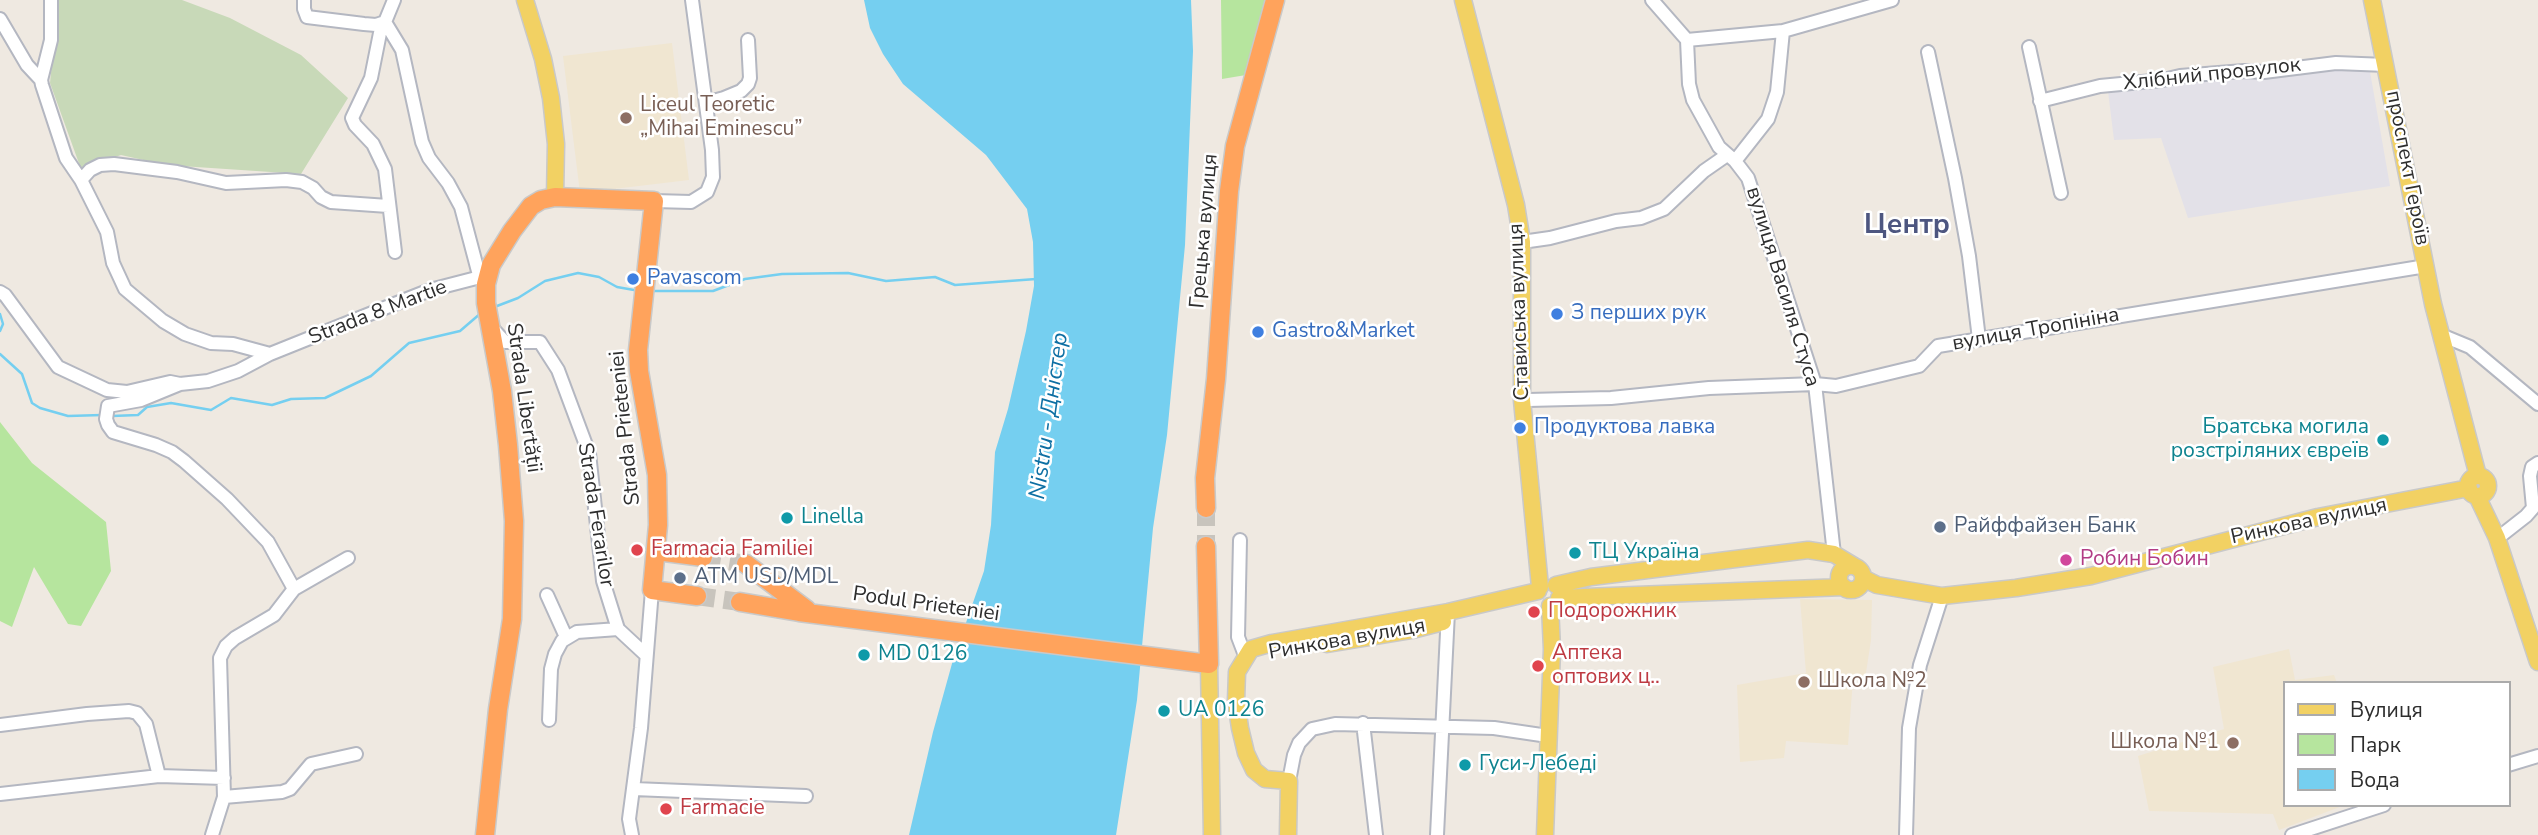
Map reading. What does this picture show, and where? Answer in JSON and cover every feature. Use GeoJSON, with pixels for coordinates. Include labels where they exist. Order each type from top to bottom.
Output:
{"type":"FeatureCollection","features":[{"type":"Feature","properties":{"kind":"highway","name":"Грецька вулиця"},"geometry":{"type":"LineString","coordinates":[[1206,508],[1205,478],[1235,146],[1275,0]]}},
{"type":"Feature","properties":{"kind":"highway"},"geometry":{"type":"LineString","coordinates":[[555,197],[654,201]]}},
{"type":"Feature","properties":{"kind":"highway","name":"Strada Libertății"},"geometry":{"type":"LineString","coordinates":[[485,835],[495,727],[511,635],[513,491],[502,391],[483,275],[531,206],[541,200],[555,197]]}},
{"type":"Feature","properties":{"kind":"highway","name":"Strada Prieteniei"},"geometry":{"type":"LineString","coordinates":[[652,590],[657,551],[657,475],[638,361],[654,201]]}},
{"type":"Feature","properties":{"kind":"highway"},"geometry":{"type":"LineString","coordinates":[[1206,546],[1209,664]]}},
{"type":"Feature","properties":{"kind":"highway"},"geometry":{"type":"LineString","coordinates":[[657,551],[703,557]]}},
{"type":"Feature","properties":{"kind":"highway"},"geometry":{"type":"LineString","coordinates":[[746,564],[810,612]]}},
{"type":"Feature","properties":{"kind":"highway"},"geometry":{"type":"LineString","coordinates":[[652,590],[697,596]]}},
{"type":"Feature","properties":{"kind":"highway","name":"Podul Prieteniei"},"geometry":{"type":"LineString","coordinates":[[740,602],[1209,664]]}},
{"type":"Feature","properties":{"kind":"main road"},"geometry":{"type":"LineString","coordinates":[[525,0],[543,59],[551,98],[556,144],[555,197]]}},
{"type":"Feature","properties":{"kind":"main road","name":"Стависька вулиця"},"geometry":{"type":"LineString","coordinates":[[1463,0],[1525,242],[1522,400],[1547,593]]}},
{"type":"Feature","properties":{"kind":"main road","name":"Стависька вулиця"},"geometry":{"type":"LineString","coordinates":[[1472,0],[1521,197],[1525,242],[1528,400],[1552,649],[1545,835]]}},
{"type":"Feature","properties":{"kind":"main road","name":"проспект Героїв"},"geometry":{"type":"LineString","coordinates":[[2372,0],[2426,266],[2477,488],[2497,538],[2538,662]]}},
{"type":"Feature","properties":{"kind":"main road","name":"проспект Героїв"},"geometry":{"type":"LineString","coordinates":[[2477,488],[2503,534],[2538,634]]}},
{"type":"Feature","properties":{"kind":"main road","name":"Ринкова вулиця"},"geometry":{"type":"LineString","coordinates":[[1246,658],[1251,649],[1272,643],[1448,616],[1547,593],[1591,578],[1808,550],[1834,554],[1877,585],[1942,596],[2017,588],[2091,576],[2318,517],[2477,488]]}},
{"type":"Feature","properties":{"kind":"main road","name":"Ринкова вулиця"},"geometry":{"type":"LineString","coordinates":[[1547,593],[1844,587],[1855,589],[1860,585],[1858,572]]}},
{"type":"Feature","properties":{"kind":"main road"},"geometry":{"type":"LineString","coordinates":[[1246,658],[1237,672],[1237,701],[1246,753],[1254,770],[1265,779],[1289,781],[1288,835]]}},
{"type":"Feature","properties":{"kind":"main road"},"geometry":{"type":"LineString","coordinates":[[1209,664],[1212,835]]}},
{"type":"Feature","properties":{"kind":"street"},"geometry":{"type":"LineString","coordinates":[[41,79],[51,40],[51,0]]}},
{"type":"Feature","properties":{"kind":"street"},"geometry":{"type":"LineString","coordinates":[[304,0],[307,17],[376,25],[385,22]]}},
{"type":"Feature","properties":{"kind":"street"},"geometry":{"type":"LineString","coordinates":[[394,0],[380,33],[371,78],[352,118],[373,144],[385,169],[395,252]]}},
{"type":"Feature","properties":{"kind":"street"},"geometry":{"type":"LineString","coordinates":[[654,201],[691,202],[701,198],[707,192],[713,177],[712,150],[692,0]]}},
{"type":"Feature","properties":{"kind":"street"},"geometry":{"type":"LineString","coordinates":[[1652,0],[1687,40],[1783,31],[1892,0]]}},
{"type":"Feature","properties":{"kind":"street"},"geometry":{"type":"LineString","coordinates":[[0,19],[27,65],[41,79],[66,158],[81,180],[107,232],[113,263],[125,289],[185,334],[211,343],[233,344],[270,354]]}},
{"type":"Feature","properties":{"kind":"street"},"geometry":{"type":"LineString","coordinates":[[385,22],[402,50],[422,142],[429,158],[448,183],[461,207],[483,275]]}},
{"type":"Feature","properties":{"kind":"street"},"geometry":{"type":"LineString","coordinates":[[1525,242],[1640,218],[1664,209],[1704,172],[1731,158],[1768,119],[1777,92],[1783,31]]}},
{"type":"Feature","properties":{"kind":"street"},"geometry":{"type":"LineString","coordinates":[[706,103],[740,91],[748,84],[748,40]]}},
{"type":"Feature","properties":{"kind":"street","name":"вулиця Василя Стуса"},"geometry":{"type":"LineString","coordinates":[[1687,40],[1689,83],[1693,100],[1718,147],[1748,178],[1815,384],[1834,554]]}},
{"type":"Feature","properties":{"kind":"street"},"geometry":{"type":"LineString","coordinates":[[2029,47],[2060,193]]}},
{"type":"Feature","properties":{"kind":"street"},"geometry":{"type":"LineString","coordinates":[[1928,52],[1969,256],[1979,340]]}},
{"type":"Feature","properties":{"kind":"street","name":"Хлібний провулок"},"geometry":{"type":"LineString","coordinates":[[2040,101],[2100,86],[2191,75],[2264,72],[2336,63],[2386,65]]}},
{"type":"Feature","properties":{"kind":"street"},"geometry":{"type":"LineString","coordinates":[[81,180],[90,170],[100,165],[114,164],[177,172],[226,183],[286,180],[302,182],[331,202],[388,206]]}},
{"type":"Feature","properties":{"kind":"street","name":"вулиця Тропініна"},"geometry":{"type":"LineString","coordinates":[[1528,400],[1611,398],[1709,388],[1815,384],[1836,386],[1919,366],[1938,346],[2426,266]]}},
{"type":"Feature","properties":{"kind":"street","name":"Strada 8 Martie"},"geometry":{"type":"LineString","coordinates":[[294,589],[268,542],[249,520],[172,452],[113,432],[106,415],[108,406],[141,400],[180,384],[218,378],[257,363],[270,354],[408,299],[483,275]]}},
{"type":"Feature","properties":{"kind":"street","name":"Strada 8 Martie"},"geometry":{"type":"LineString","coordinates":[[0,292],[58,367],[107,390],[127,392],[170,382],[180,384]]}},
{"type":"Feature","properties":{"kind":"street","name":"Strada Ferarilor"},"geometry":{"type":"LineString","coordinates":[[491,326],[505,342],[536,341],[544,346],[569,397],[589,453],[594,486],[598,556],[618,629]]}},
{"type":"Feature","properties":{"kind":"street"},"geometry":{"type":"LineString","coordinates":[[2441,335],[2470,347],[2538,404]]}},
{"type":"Feature","properties":{"kind":"street"},"geometry":{"type":"LineString","coordinates":[[2503,534],[2533,508],[2530,476],[2532,467],[2538,463]]}},
{"type":"Feature","properties":{"kind":"street"},"geometry":{"type":"LineString","coordinates":[[1240,540],[1238,637],[1246,658]]}},
{"type":"Feature","properties":{"kind":"street"},"geometry":{"type":"LineString","coordinates":[[212,835],[224,797],[220,658],[226,646],[235,638],[274,615],[294,589],[348,558]]}},
{"type":"Feature","properties":{"kind":"street","name":"Strada Prieteniei"},"geometry":{"type":"LineString","coordinates":[[632,835],[629,819],[641,728],[652,590]]}},
{"type":"Feature","properties":{"kind":"street"},"geometry":{"type":"LineString","coordinates":[[547,594],[566,636]]}},
{"type":"Feature","properties":{"kind":"street"},"geometry":{"type":"LineString","coordinates":[[1906,835],[1909,728],[1920,666],[1942,596]]}},
{"type":"Feature","properties":{"kind":"street"},"geometry":{"type":"LineString","coordinates":[[1437,835],[1448,616]]}},
{"type":"Feature","properties":{"kind":"street"},"geometry":{"type":"LineString","coordinates":[[549,720],[551,669],[555,653],[566,636],[577,632],[618,629],[646,655]]}},
{"type":"Feature","properties":{"kind":"street"},"geometry":{"type":"LineString","coordinates":[[0,725],[129,710],[137,713],[146,724],[159,776]]}},
{"type":"Feature","properties":{"kind":"street"},"geometry":{"type":"LineString","coordinates":[[1363,723],[1376,835]]}},
{"type":"Feature","properties":{"kind":"street"},"geometry":{"type":"LineString","coordinates":[[1289,781],[1299,743],[1312,729],[1335,724],[1494,728],[1548,736]]}},
{"type":"Feature","properties":{"kind":"street"},"geometry":{"type":"LineString","coordinates":[[224,797],[282,792],[290,789],[311,764],[356,754]]}},
{"type":"Feature","properties":{"kind":"street"},"geometry":{"type":"LineString","coordinates":[[2510,764],[2538,756]]}},
{"type":"Feature","properties":{"kind":"street"},"geometry":{"type":"LineString","coordinates":[[0,794],[159,776],[224,778]]}},
{"type":"Feature","properties":{"kind":"street"},"geometry":{"type":"LineString","coordinates":[[634,789],[806,796]]}},
{"type":"Feature","properties":{"kind":"street"},"geometry":{"type":"LineString","coordinates":[[2291,835],[2378,807]]}},
{"type":"Feature","properties":{"kind":"street"},"geometry":{"type":"LineString","coordinates":[[622,835],[629,819]]}},
{"type":"Feature","properties":{"kind":"shaded area","name":"Liceul Teoretic „Mihai Eminescu”"},"geometry":{"type":"Polygon","coordinates":[[[672,43],[689,180],[580,193],[563,56],[672,43]]]}},
{"type":"Feature","properties":{"kind":"shaded area"},"geometry":{"type":"Polygon","coordinates":[[[2369,66],[2390,186],[2188,218],[2161,138],[2114,140],[2108,91],[2369,66]]]}},
{"type":"Feature","properties":{"kind":"shaded area","name":"Школа №2"},"geometry":{"type":"Polygon","coordinates":[[[1800,599],[1872,600],[1871,640],[1865,679],[1853,679],[1848,745],[1786,741],[1784,758],[1740,762],[1737,685],[1806,673],[1800,599]]]}},
{"type":"Feature","properties":{"kind":"shaded area","name":"Школа №1"},"geometry":{"type":"Polygon","coordinates":[[[2289,649],[2295,680],[2334,675],[2336,681],[2282,681],[2282,807],[2340,807],[2279,830],[2273,814],[2149,811],[2138,756],[2224,729],[2213,667],[2289,649]]]}},
{"type":"Feature","properties":{"kind":"green space"},"geometry":{"type":"Polygon","coordinates":[[[58,0],[182,0],[230,18],[301,55],[348,98],[301,174],[166,165],[121,155],[81,169],[50,83],[58,0]]]}},
{"type":"Feature","properties":{"kind":"green space"},"geometry":{"type":"Polygon","coordinates":[[[1221,0],[1266,0],[1246,75],[1222,79],[1221,0]]]}},
{"type":"Feature","properties":{"kind":"green space"},"geometry":{"type":"Polygon","coordinates":[[[0,422],[32,463],[106,522],[111,571],[81,626],[68,624],[34,567],[12,627],[0,621],[0,422]]]}},
{"type":"Feature","properties":{"kind":"water","name":"Nistru - Дністер"},"geometry":{"type":"Polygon","coordinates":[[[864,0],[1191,0],[1193,51],[1185,245],[1167,435],[1153,528],[1137,700],[1116,835],[909,835],[953,660],[984,571],[991,525],[995,452],[1008,409],[1034,286],[1033,242],[1027,209],[986,155],[903,84],[870,28],[864,0]]]}},
{"type":"Feature","properties":{"kind":"waterway"},"geometry":{"type":"LineString","coordinates":[[497,306],[518,298],[545,281],[578,273],[599,277],[617,287],[634,290]]}},
{"type":"Feature","properties":{"kind":"waterway"},"geometry":{"type":"LineString","coordinates":[[653,291],[713,291],[745,279],[782,274],[848,273],[886,281],[935,277],[955,285],[1036,279]]}},
{"type":"Feature","properties":{"kind":"waterway"},"geometry":{"type":"LineString","coordinates":[[112,416],[138,415],[147,407],[171,403],[211,410],[231,398],[272,405],[291,399],[325,398],[371,376],[409,343],[460,331],[481,313]]}},
{"type":"Feature","properties":{"kind":"waterway"},"geometry":{"type":"LineString","coordinates":[[0,314],[3,324],[0,331]]}},
{"type":"Feature","properties":{"kind":"waterway"},"geometry":{"type":"LineString","coordinates":[[0,354],[22,374],[32,403],[40,408],[68,416],[102,415]]}},
{"type":"Feature","properties":{"kind":"tunnel"},"geometry":{"type":"LineString","coordinates":[[1206,508],[1206,546]]}},
{"type":"Feature","properties":{"kind":"tunnel"},"geometry":{"type":"LineString","coordinates":[[703,557],[746,564]]}},
{"type":"Feature","properties":{"kind":"tunnel"},"geometry":{"type":"LineString","coordinates":[[697,596],[740,602]]}},
{"type":"Feature","properties":{"kind":"place","name":"Liceul Teoretic „Mihai Eminescu”"},"geometry":{"type":"Point","coordinates":[626,118]}},
{"type":"Feature","properties":{"kind":"place","name":"Pavascom"},"geometry":{"type":"Point","coordinates":[633,279]}},
{"type":"Feature","properties":{"kind":"place","name":"З перших рук"},"geometry":{"type":"Point","coordinates":[1557,314]}},
{"type":"Feature","properties":{"kind":"place","name":"Gastro&Market"},"geometry":{"type":"Point","coordinates":[1258,332]}},
{"type":"Feature","properties":{"kind":"place","name":"Продуктова лавка"},"geometry":{"type":"Point","coordinates":[1520,428]}},
{"type":"Feature","properties":{"kind":"place","name":"Братська могила розстріляних євреїв"},"geometry":{"type":"Point","coordinates":[2383,440]}},
{"type":"Feature","properties":{"kind":"place","name":"Linella"},"geometry":{"type":"Point","coordinates":[787,518]}},
{"type":"Feature","properties":{"kind":"place","name":"Райффайзен Банк"},"geometry":{"type":"Point","coordinates":[1940,527]}},
{"type":"Feature","properties":{"kind":"place","name":"Farmacia Familiei"},"geometry":{"type":"Point","coordinates":[637,550]}},
{"type":"Feature","properties":{"kind":"place","name":"ТЦ Україна"},"geometry":{"type":"Point","coordinates":[1575,553]}},
{"type":"Feature","properties":{"kind":"place","name":"Робин Бобин"},"geometry":{"type":"Point","coordinates":[2066,560]}},
{"type":"Feature","properties":{"kind":"place","name":"ATM USD/MDL"},"geometry":{"type":"Point","coordinates":[680,578]}},
{"type":"Feature","properties":{"kind":"place","name":"Подорожник"},"geometry":{"type":"Point","coordinates":[1534,612]}},
{"type":"Feature","properties":{"kind":"place","name":"MD 0126"},"geometry":{"type":"Point","coordinates":[864,655]}},
{"type":"Feature","properties":{"kind":"place","name":"Аптека оптових ц.."},"geometry":{"type":"Point","coordinates":[1538,666]}},
{"type":"Feature","properties":{"kind":"place","name":"Школа №2"},"geometry":{"type":"Point","coordinates":[1804,682]}},
{"type":"Feature","properties":{"kind":"place","name":"UA 0126"},"geometry":{"type":"Point","coordinates":[1164,711]}},
{"type":"Feature","properties":{"kind":"place","name":"Школа №1"},"geometry":{"type":"Point","coordinates":[2233,743]}},
{"type":"Feature","properties":{"kind":"place","name":"Гуси-Лебеді"},"geometry":{"type":"Point","coordinates":[1465,765]}},
{"type":"Feature","properties":{"kind":"place","name":"Farmacie"},"geometry":{"type":"Point","coordinates":[666,809]}},
{"type":"Feature","properties":{"kind":"district","name":"Центр"},"geometry":{"type":"Point","coordinates":[1907,226]}}]}
